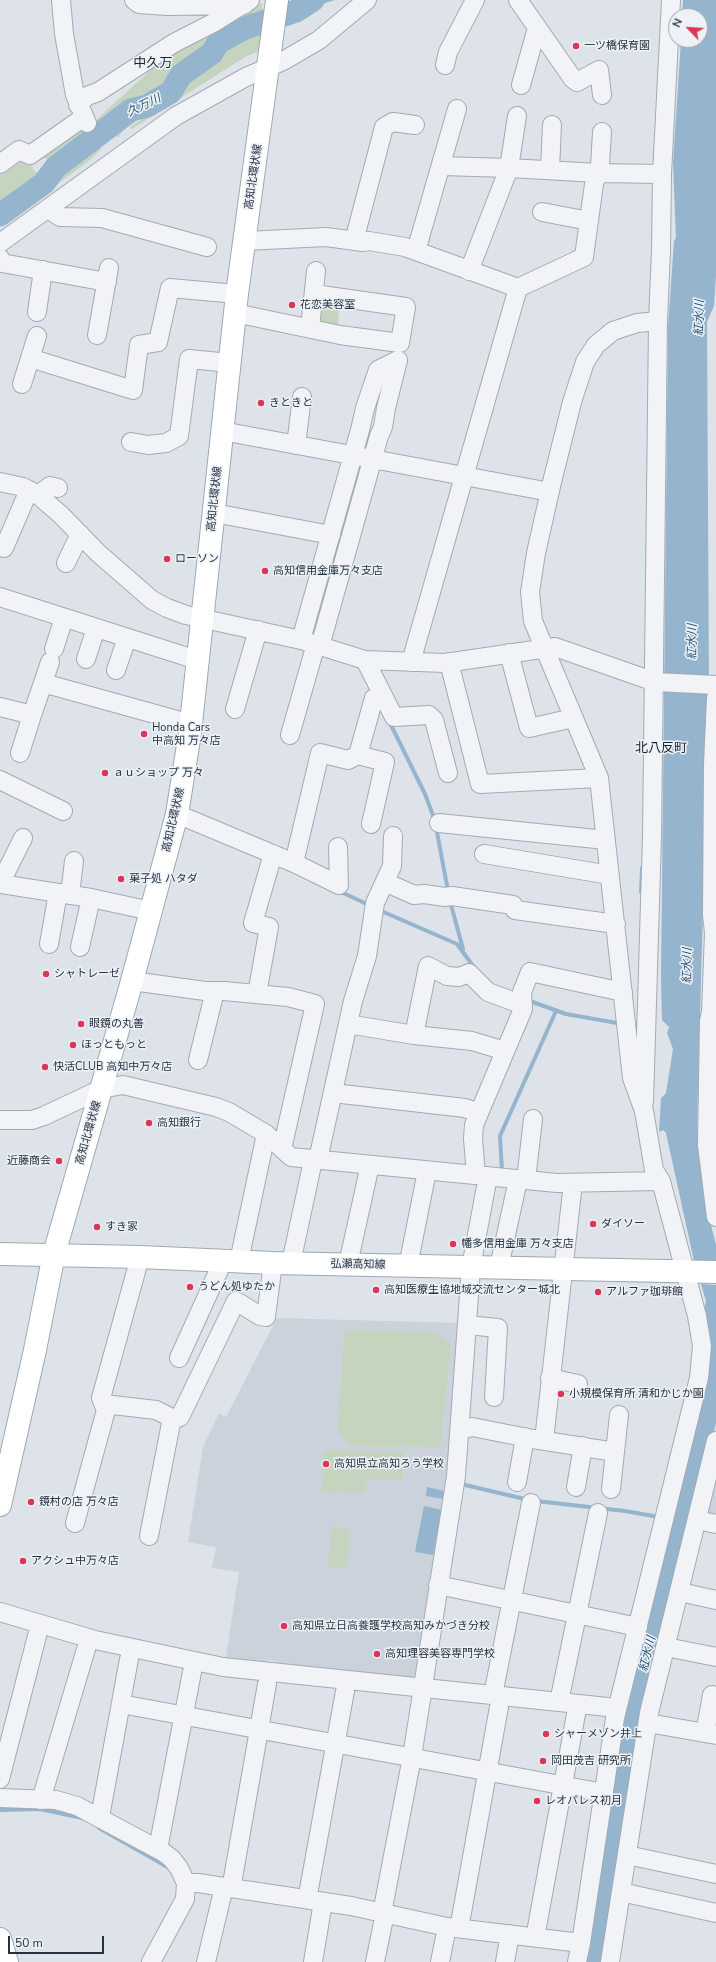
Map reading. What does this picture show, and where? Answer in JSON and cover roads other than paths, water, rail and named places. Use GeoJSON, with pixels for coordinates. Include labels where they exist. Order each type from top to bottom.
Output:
{"type":"FeatureCollection","features":[{"type":"Feature","properties":{"kind":"main road","name":"高知北環状線"},"geometry":{"type":"LineString","coordinates":[[0,1505],[35,1350],[54,1254],[132,981],[177,814],[191,724],[201,619],[214,513],[236,303],[277,0]]}},
{"type":"Feature","properties":{"kind":"main road","name":"弘瀬高知線"},"geometry":{"type":"LineString","coordinates":[[0,1254],[54,1254],[282,1263],[716,1272]]}},
{"type":"Feature","properties":{"kind":"main road"},"geometry":{"type":"LineString","coordinates":[[0,1939],[7,1962]]}},
{"type":"Feature","properties":{"kind":"street"},"geometry":{"type":"LineString","coordinates":[[61,0],[67,52],[83,115]]}},
{"type":"Feature","properties":{"kind":"street"},"geometry":{"type":"LineString","coordinates":[[134,0],[139,4],[167,6],[247,2]]}},
{"type":"Feature","properties":{"kind":"street"},"geometry":{"type":"LineString","coordinates":[[0,243],[176,116],[269,63],[283,61],[319,40],[367,0]]}},
{"type":"Feature","properties":{"kind":"street"},"geometry":{"type":"LineString","coordinates":[[444,65],[448,52],[475,0]]}},
{"type":"Feature","properties":{"kind":"street"},"geometry":{"type":"LineString","coordinates":[[518,0],[573,80],[577,82],[599,70],[602,94]]}},
{"type":"Feature","properties":{"kind":"street"},"geometry":{"type":"LineString","coordinates":[[644,1110],[658,682],[658,321],[662,174],[671,0]]}},
{"type":"Feature","properties":{"kind":"street"},"geometry":{"type":"LineString","coordinates":[[0,164],[18,150],[30,155],[83,115],[87,96],[98,92],[174,43],[213,23],[247,2]]}},
{"type":"Feature","properties":{"kind":"street"},"geometry":{"type":"LineString","coordinates":[[521,86],[537,28]]}},
{"type":"Feature","properties":{"kind":"street"},"geometry":{"type":"LineString","coordinates":[[416,251],[457,109]]}},
{"type":"Feature","properties":{"kind":"street"},"geometry":{"type":"LineString","coordinates":[[470,271],[509,168],[516,116]]}},
{"type":"Feature","properties":{"kind":"street"},"geometry":{"type":"LineString","coordinates":[[354,241],[384,127],[393,122],[415,124]]}},
{"type":"Feature","properties":{"kind":"street"},"geometry":{"type":"LineString","coordinates":[[550,170],[552,125]]}},
{"type":"Feature","properties":{"kind":"street"},"geometry":{"type":"LineString","coordinates":[[245,241],[326,237],[404,246],[518,288],[584,257],[594,184],[598,173],[602,132]]}},
{"type":"Feature","properties":{"kind":"street"},"geometry":{"type":"LineString","coordinates":[[440,166],[598,173],[662,174]]}},
{"type":"Feature","properties":{"kind":"street"},"geometry":{"type":"LineString","coordinates":[[48,209],[60,216],[102,218],[207,247]]}},
{"type":"Feature","properties":{"kind":"street"},"geometry":{"type":"LineString","coordinates":[[542,212],[589,221]]}},
{"type":"Feature","properties":{"kind":"street"},"geometry":{"type":"LineString","coordinates":[[1,262],[43,270],[108,275],[97,335]]}},
{"type":"Feature","properties":{"kind":"street"},"geometry":{"type":"LineString","coordinates":[[37,312],[43,270]]}},
{"type":"Feature","properties":{"kind":"street"},"geometry":{"type":"LineString","coordinates":[[310,328],[316,271]]}},
{"type":"Feature","properties":{"kind":"street"},"geometry":{"type":"LineString","coordinates":[[30,358],[133,390],[139,345],[158,342],[170,288],[236,303],[310,328],[340,335],[400,343],[406,307],[314,294]]}},
{"type":"Feature","properties":{"kind":"street"},"geometry":{"type":"LineString","coordinates":[[411,662],[518,288]]}},
{"type":"Feature","properties":{"kind":"street"},"geometry":{"type":"LineString","coordinates":[[577,1962],[582,1943],[617,1708],[701,1365],[702,1346],[700,1326],[688,1272],[661,1182],[654,1170],[644,1110],[632,1078],[599,778],[573,718],[549,647],[533,621],[530,592],[536,553],[550,492],[572,402],[585,362],[596,345],[613,331],[637,323],[658,321]]}},
{"type":"Feature","properties":{"kind":"street"},"geometry":{"type":"LineString","coordinates":[[22,384],[38,336]]}},
{"type":"Feature","properties":{"kind":"street"},"geometry":{"type":"LineString","coordinates":[[131,442],[148,445],[166,443],[179,436],[189,359],[230,363]]}},
{"type":"Feature","properties":{"kind":"street"},"geometry":{"type":"LineString","coordinates":[[290,735],[331,535],[365,408],[378,370],[398,360],[386,408],[386,415],[372,459],[322,639],[309,643]]}},
{"type":"Feature","properties":{"kind":"street"},"geometry":{"type":"LineString","coordinates":[[296,445],[302,397]]}},
{"type":"Feature","properties":{"kind":"street"},"geometry":{"type":"LineString","coordinates":[[222,431],[550,492]]}},
{"type":"Feature","properties":{"kind":"street"},"geometry":{"type":"LineString","coordinates":[[0,482],[34,493],[80,534],[98,553],[152,600],[167,608],[201,619],[258,630],[309,643],[365,660],[449,662],[549,647],[658,682],[715,696],[713,773],[715,925],[711,1012],[709,1021],[707,1145],[716,1216]]}},
{"type":"Feature","properties":{"kind":"street"},"geometry":{"type":"LineString","coordinates":[[4,548],[34,493],[50,486],[58,488]]}},
{"type":"Feature","properties":{"kind":"street"},"geometry":{"type":"LineString","coordinates":[[214,513],[331,535]]}},
{"type":"Feature","properties":{"kind":"street"},"geometry":{"type":"LineString","coordinates":[[66,563],[80,534]]}},
{"type":"Feature","properties":{"kind":"street"},"geometry":{"type":"LineString","coordinates":[[1,601],[64,618],[197,660]]}},
{"type":"Feature","properties":{"kind":"street"},"geometry":{"type":"LineString","coordinates":[[20,753],[64,618]]}},
{"type":"Feature","properties":{"kind":"street"},"geometry":{"type":"LineString","coordinates":[[86,659],[96,628]]}},
{"type":"Feature","properties":{"kind":"street"},"geometry":{"type":"LineString","coordinates":[[235,709],[258,630]]}},
{"type":"Feature","properties":{"kind":"street"},"geometry":{"type":"LineString","coordinates":[[116,670],[127,638]]}},
{"type":"Feature","properties":{"kind":"street"},"geometry":{"type":"LineString","coordinates":[[509,653],[529,728],[573,718]]}},
{"type":"Feature","properties":{"kind":"street"},"geometry":{"type":"LineString","coordinates":[[365,660],[394,717],[428,708],[434,720],[448,773]]}},
{"type":"Feature","properties":{"kind":"street"},"geometry":{"type":"LineString","coordinates":[[449,662],[480,784],[599,778]]}},
{"type":"Feature","properties":{"kind":"street"},"geometry":{"type":"LineString","coordinates":[[44,683],[191,724]]}},
{"type":"Feature","properties":{"kind":"street"},"geometry":{"type":"LineString","coordinates":[[358,755],[374,698]]}},
{"type":"Feature","properties":{"kind":"street"},"geometry":{"type":"LineString","coordinates":[[0,707],[32,715]]}},
{"type":"Feature","properties":{"kind":"street"},"geometry":{"type":"LineString","coordinates":[[294,863],[320,753],[348,760],[358,755],[385,762],[371,824]]}},
{"type":"Feature","properties":{"kind":"street"},"geometry":{"type":"LineString","coordinates":[[0,780],[63,811]]}},
{"type":"Feature","properties":{"kind":"street"},"geometry":{"type":"LineString","coordinates":[[177,814],[294,863],[339,885],[338,847]]}},
{"type":"Feature","properties":{"kind":"street"},"geometry":{"type":"LineString","coordinates":[[439,823],[606,840]]}},
{"type":"Feature","properties":{"kind":"street"},"geometry":{"type":"LineString","coordinates":[[104,1404],[156,1410],[175,1419],[180,1417],[236,1301],[260,1316],[266,1317],[312,1165],[319,1154],[348,1024],[367,956],[375,908],[392,866],[393,836]]}},
{"type":"Feature","properties":{"kind":"street"},"geometry":{"type":"LineString","coordinates":[[23,838],[0,884],[91,898],[151,911]]}},
{"type":"Feature","properties":{"kind":"street"},"geometry":{"type":"LineString","coordinates":[[257,994],[269,927],[253,924],[273,854]]}},
{"type":"Feature","properties":{"kind":"street"},"geometry":{"type":"LineString","coordinates":[[484,854],[610,875]]}},
{"type":"Feature","properties":{"kind":"street"},"geometry":{"type":"LineString","coordinates":[[48,944],[74,861]]}},
{"type":"Feature","properties":{"kind":"street"},"geometry":{"type":"LineString","coordinates":[[385,882],[414,895],[424,894],[445,897],[452,896],[513,906],[515,910],[616,924]]}},
{"type":"Feature","properties":{"kind":"street"},"geometry":{"type":"LineString","coordinates":[[80,947],[91,898]]}},
{"type":"Feature","properties":{"kind":"street"},"geometry":{"type":"LineString","coordinates":[[414,1035],[428,966],[447,976],[459,977],[469,973],[488,992],[523,1001]]}},
{"type":"Feature","properties":{"kind":"street"},"geometry":{"type":"LineString","coordinates":[[375,1962],[412,1757],[456,1476],[468,1338],[467,1325],[472,1267],[482,1176],[473,1138],[474,1125],[523,1009],[523,1001],[530,972],[623,992]]}},
{"type":"Feature","properties":{"kind":"street"},"geometry":{"type":"LineString","coordinates":[[132,981],[205,991],[257,994],[288,998],[315,1004],[282,1149]]}},
{"type":"Feature","properties":{"kind":"street"},"geometry":{"type":"LineString","coordinates":[[198,1060],[215,991]]}},
{"type":"Feature","properties":{"kind":"street"},"geometry":{"type":"LineString","coordinates":[[348,1024],[414,1035],[472,1041],[505,1051]]}},
{"type":"Feature","properties":{"kind":"street"},"geometry":{"type":"LineString","coordinates":[[0,1120],[32,1120],[44,1116],[101,1089],[123,1086],[216,1107],[244,1120],[266,1134],[291,1157],[522,1180],[573,1183],[661,1182]]}},
{"type":"Feature","properties":{"kind":"street"},"geometry":{"type":"LineString","coordinates":[[333,1094],[465,1108],[479,1112]]}},
{"type":"Feature","properties":{"kind":"street"},"geometry":{"type":"LineString","coordinates":[[499,1267],[522,1180],[533,1119]]}},
{"type":"Feature","properties":{"kind":"street"},"geometry":{"type":"LineString","coordinates":[[179,1358],[231,1261],[266,1134]]}},
{"type":"Feature","properties":{"kind":"street"},"geometry":{"type":"LineString","coordinates":[[348,1264],[370,1165]]}},
{"type":"Feature","properties":{"kind":"street"},"geometry":{"type":"LineString","coordinates":[[408,1266],[427,1171]]}},
{"type":"Feature","properties":{"kind":"street"},"geometry":{"type":"LineString","coordinates":[[544,1440],[562,1269],[573,1183]]}},
{"type":"Feature","properties":{"kind":"street"},"geometry":{"type":"LineString","coordinates":[[75,1523],[106,1410],[101,1398],[140,1257]]}},
{"type":"Feature","properties":{"kind":"street"},"geometry":{"type":"LineString","coordinates":[[467,1325],[498,1328],[494,1397]]}},
{"type":"Feature","properties":{"kind":"street"},"geometry":{"type":"LineString","coordinates":[[550,1378],[578,1384]]}},
{"type":"Feature","properties":{"kind":"street"},"geometry":{"type":"LineString","coordinates":[[611,1489],[619,1415]]}},
{"type":"Feature","properties":{"kind":"street"},"geometry":{"type":"LineString","coordinates":[[149,1536],[172,1418]]}},
{"type":"Feature","properties":{"kind":"street"},"geometry":{"type":"LineString","coordinates":[[460,1430],[472,1427],[615,1452]]}},
{"type":"Feature","properties":{"kind":"street"},"geometry":{"type":"LineString","coordinates":[[517,1482],[525,1437]]}},
{"type":"Feature","properties":{"kind":"street"},"geometry":{"type":"LineString","coordinates":[[610,1962],[648,1722],[716,1441]]}},
{"type":"Feature","properties":{"kind":"street"},"geometry":{"type":"LineString","coordinates":[[576,1487],[583,1446]]}},
{"type":"Feature","properties":{"kind":"street"},"geometry":{"type":"LineString","coordinates":[[440,1962],[454,1922],[488,1771],[496,1701],[512,1600],[531,1503]]}},
{"type":"Feature","properties":{"kind":"street"},"geometry":{"type":"LineString","coordinates":[[559,1702],[598,1513]]}},
{"type":"Feature","properties":{"kind":"street"},"geometry":{"type":"LineString","coordinates":[[697,1520],[716,1524]]}},
{"type":"Feature","properties":{"kind":"street"},"geometry":{"type":"LineString","coordinates":[[438,1584],[638,1627]]}},
{"type":"Feature","properties":{"kind":"street"},"geometry":{"type":"LineString","coordinates":[[680,1592],[716,1600]]}},
{"type":"Feature","properties":{"kind":"street"},"geometry":{"type":"LineString","coordinates":[[0,1612],[96,1640],[223,1667],[496,1701],[559,1702],[617,1708]]}},
{"type":"Feature","properties":{"kind":"street"},"geometry":{"type":"LineString","coordinates":[[0,1779],[37,1636]]}},
{"type":"Feature","properties":{"kind":"street"},"geometry":{"type":"LineString","coordinates":[[666,1647],[716,1657]]}},
{"type":"Feature","properties":{"kind":"street"},"geometry":{"type":"LineString","coordinates":[[41,1800],[86,1649]]}},
{"type":"Feature","properties":{"kind":"street"},"geometry":{"type":"LineString","coordinates":[[100,1817],[129,1659]]}},
{"type":"Feature","properties":{"kind":"street"},"geometry":{"type":"LineString","coordinates":[[158,1849],[192,1672]]}},
{"type":"Feature","properties":{"kind":"street"},"geometry":{"type":"LineString","coordinates":[[206,1962],[228,1882],[260,1730],[267,1684]]}},
{"type":"Feature","properties":{"kind":"street"},"geometry":{"type":"LineString","coordinates":[[309,1889],[345,1691]]}},
{"type":"Feature","properties":{"kind":"street"},"geometry":{"type":"LineString","coordinates":[[648,1722],[711,1734],[712,1695]]}},
{"type":"Feature","properties":{"kind":"street"},"geometry":{"type":"LineString","coordinates":[[121,1704],[604,1793]]}},
{"type":"Feature","properties":{"kind":"street"},"geometry":{"type":"LineString","coordinates":[[537,1927],[576,1714]]}},
{"type":"Feature","properties":{"kind":"street"},"geometry":{"type":"LineString","coordinates":[[0,1798],[41,1800],[71,1804],[100,1817],[158,1849],[172,1859],[183,1876],[185,1899],[150,1962]]}},
{"type":"Feature","properties":{"kind":"street"},"geometry":{"type":"LineString","coordinates":[[627,1855],[716,1874]]}},
{"type":"Feature","properties":{"kind":"street"},"geometry":{"type":"LineString","coordinates":[[183,1876],[228,1882],[323,1902],[384,1908],[510,1934],[582,1943]]}},
{"type":"Feature","properties":{"kind":"street"},"geometry":{"type":"LineString","coordinates":[[621,1892],[716,1913]]}},
{"type":"Feature","properties":{"kind":"street"},"geometry":{"type":"LineString","coordinates":[[313,1962],[323,1902]]}},
{"type":"Feature","properties":{"kind":"street"},"geometry":{"type":"LineString","coordinates":[[505,1962],[510,1934]]}},
{"type":"Feature","properties":{"kind":"water"},"geometry":{"type":"Polygon","coordinates":[[[296,0],[335,0],[325,3],[295,22],[265,31],[257,26],[247,29],[242,27],[252,21],[260,13],[296,0]]]}},
{"type":"Feature","properties":{"kind":"water","name":"紅水川"},"geometry":{"type":"Polygon","coordinates":[[[683,0],[716,0],[716,275],[714,306],[707,322],[709,693],[697,1125],[705,1201],[716,1245],[716,1261],[694,1261],[666,1133],[663,1130],[659,1132],[661,1098],[666,1093],[673,1049],[667,1033],[669,1027],[662,1020],[661,977],[668,327],[674,241],[676,238],[673,163],[680,48],[708,48],[708,8],[682,8],[683,0]]]}},
{"type":"Feature","properties":{"kind":"water","name":"紅水川"},"geometry":{"type":"Polygon","coordinates":[[[701,1284],[716,1285],[716,1423],[658,1656],[605,1962],[583,1962],[617,1741],[706,1301],[701,1284]]]}},
{"type":"Feature","properties":{"kind":"water"},"geometry":{"type":"Polygon","coordinates":[[[427,1487],[444,1491],[443,1499],[426,1496],[427,1487]]]}},
{"type":"Feature","properties":{"kind":"water"},"geometry":{"type":"Polygon","coordinates":[[[424,1506],[442,1510],[433,1555],[415,1552],[424,1506]]]}},
{"type":"Feature","properties":{"kind":"waterway","name":"久万川"},"geometry":{"type":"LineString","coordinates":[[0,215],[44,183],[56,167],[131,110],[147,106],[171,92],[181,75],[212,53],[218,43],[245,28],[296,11],[313,0]]}},
{"type":"Feature","properties":{"kind":"waterway"},"geometry":{"type":"LineString","coordinates":[[389,721],[425,794],[435,821]]}},
{"type":"Feature","properties":{"kind":"waterway"},"geometry":{"type":"LineString","coordinates":[[436,827],[448,891]]}},
{"type":"Feature","properties":{"kind":"waterway"},"geometry":{"type":"LineString","coordinates":[[641,892],[642,868]]}},
{"type":"Feature","properties":{"kind":"waterway"},"geometry":{"type":"LineString","coordinates":[[339,891],[369,905]]}},
{"type":"Feature","properties":{"kind":"waterway"},"geometry":{"type":"LineString","coordinates":[[450,901],[463,949]]}},
{"type":"Feature","properties":{"kind":"waterway"},"geometry":{"type":"LineString","coordinates":[[379,910],[457,944],[476,970]]}},
{"type":"Feature","properties":{"kind":"waterway"},"geometry":{"type":"LineString","coordinates":[[527,1000],[566,1014],[617,1023]]}},
{"type":"Feature","properties":{"kind":"waterway"},"geometry":{"type":"LineString","coordinates":[[502,1172],[500,1136],[556,1011]]}},
{"type":"Feature","properties":{"kind":"waterway"},"geometry":{"type":"LineString","coordinates":[[461,1484],[529,1500]]}},
{"type":"Feature","properties":{"kind":"waterway"},"geometry":{"type":"LineString","coordinates":[[536,1501],[625,1511],[659,1517]]}},
{"type":"Feature","properties":{"kind":"waterway"},"geometry":{"type":"LineString","coordinates":[[0,1810],[40,1809],[82,1818]]}},
{"type":"Feature","properties":{"kind":"waterway"},"geometry":{"type":"LineString","coordinates":[[99,1828],[171,1869]]}},
{"type":"Feature","properties":{"kind":"place","name":"一ツ橋保育園"},"geometry":{"type":"Point","coordinates":[576,46]}},
{"type":"Feature","properties":{"kind":"place","name":"花恋美容室"},"geometry":{"type":"Point","coordinates":[292,305]}},
{"type":"Feature","properties":{"kind":"place","name":"きときと"},"geometry":{"type":"Point","coordinates":[261,403]}},
{"type":"Feature","properties":{"kind":"place","name":"ローソン"},"geometry":{"type":"Point","coordinates":[167,559]}},
{"type":"Feature","properties":{"kind":"place","name":"高知信用金庫万々支店"},"geometry":{"type":"Point","coordinates":[265,571]}},
{"type":"Feature","properties":{"kind":"place","name":"Honda Cars 中高知 万々店"},"geometry":{"type":"Point","coordinates":[144,734]}},
{"type":"Feature","properties":{"kind":"place","name":"ａｕショップ 万々"},"geometry":{"type":"Point","coordinates":[105,773]}},
{"type":"Feature","properties":{"kind":"place","name":"菓子処 ハタダ"},"geometry":{"type":"Point","coordinates":[121,879]}},
{"type":"Feature","properties":{"kind":"place","name":"シャトレーゼ"},"geometry":{"type":"Point","coordinates":[46,974]}},
{"type":"Feature","properties":{"kind":"place","name":"眼鏡の丸善"},"geometry":{"type":"Point","coordinates":[81,1024]}},
{"type":"Feature","properties":{"kind":"place","name":"ほっともっと"},"geometry":{"type":"Point","coordinates":[73,1045]}},
{"type":"Feature","properties":{"kind":"place","name":"快活CLUB 高知中万々店"},"geometry":{"type":"Point","coordinates":[45,1067]}},
{"type":"Feature","properties":{"kind":"place","name":"高知銀行"},"geometry":{"type":"Point","coordinates":[149,1123]}},
{"type":"Feature","properties":{"kind":"place","name":"近藤商会"},"geometry":{"type":"Point","coordinates":[59,1161]}},
{"type":"Feature","properties":{"kind":"place","name":"ダイソー"},"geometry":{"type":"Point","coordinates":[593,1224]}},
{"type":"Feature","properties":{"kind":"place","name":"すき家"},"geometry":{"type":"Point","coordinates":[97,1227]}},
{"type":"Feature","properties":{"kind":"place","name":"幡多信用金庫 万々支店"},"geometry":{"type":"Point","coordinates":[453,1244]}},
{"type":"Feature","properties":{"kind":"place","name":"うどん処ゆたか"},"geometry":{"type":"Point","coordinates":[190,1287]}},
{"type":"Feature","properties":{"kind":"place","name":"高知医療生協地域交流センター城北"},"geometry":{"type":"Point","coordinates":[376,1290]}},
{"type":"Feature","properties":{"kind":"place","name":"アルファ珈琲館"},"geometry":{"type":"Point","coordinates":[598,1292]}},
{"type":"Feature","properties":{"kind":"place","name":"小規模保育所 清和かじか園"},"geometry":{"type":"Point","coordinates":[561,1394]}},
{"type":"Feature","properties":{"kind":"place","name":"高知県立高知ろう学校"},"geometry":{"type":"Point","coordinates":[326,1464]}},
{"type":"Feature","properties":{"kind":"place","name":"鏡村の店 万々店"},"geometry":{"type":"Point","coordinates":[31,1502]}},
{"type":"Feature","properties":{"kind":"place","name":"アクシュ中万々店"},"geometry":{"type":"Point","coordinates":[23,1561]}},
{"type":"Feature","properties":{"kind":"place","name":"高知県立日高養護学校高知みかづき分校"},"geometry":{"type":"Point","coordinates":[284,1626]}},
{"type":"Feature","properties":{"kind":"place","name":"高知理容美容専門学校"},"geometry":{"type":"Point","coordinates":[377,1654]}},
{"type":"Feature","properties":{"kind":"place","name":"シャーメゾン井上"},"geometry":{"type":"Point","coordinates":[546,1734]}},
{"type":"Feature","properties":{"kind":"place","name":"岡田茂吉 研究所"},"geometry":{"type":"Point","coordinates":[543,1761]}},
{"type":"Feature","properties":{"kind":"place","name":"レオパレス初月"},"geometry":{"type":"Point","coordinates":[537,1801]}},
{"type":"Feature","properties":{"kind":"district","name":"中久万"},"geometry":{"type":"Point","coordinates":[153,64]}},
{"type":"Feature","properties":{"kind":"district","name":"北八反町"},"geometry":{"type":"Point","coordinates":[661,749]}}]}
